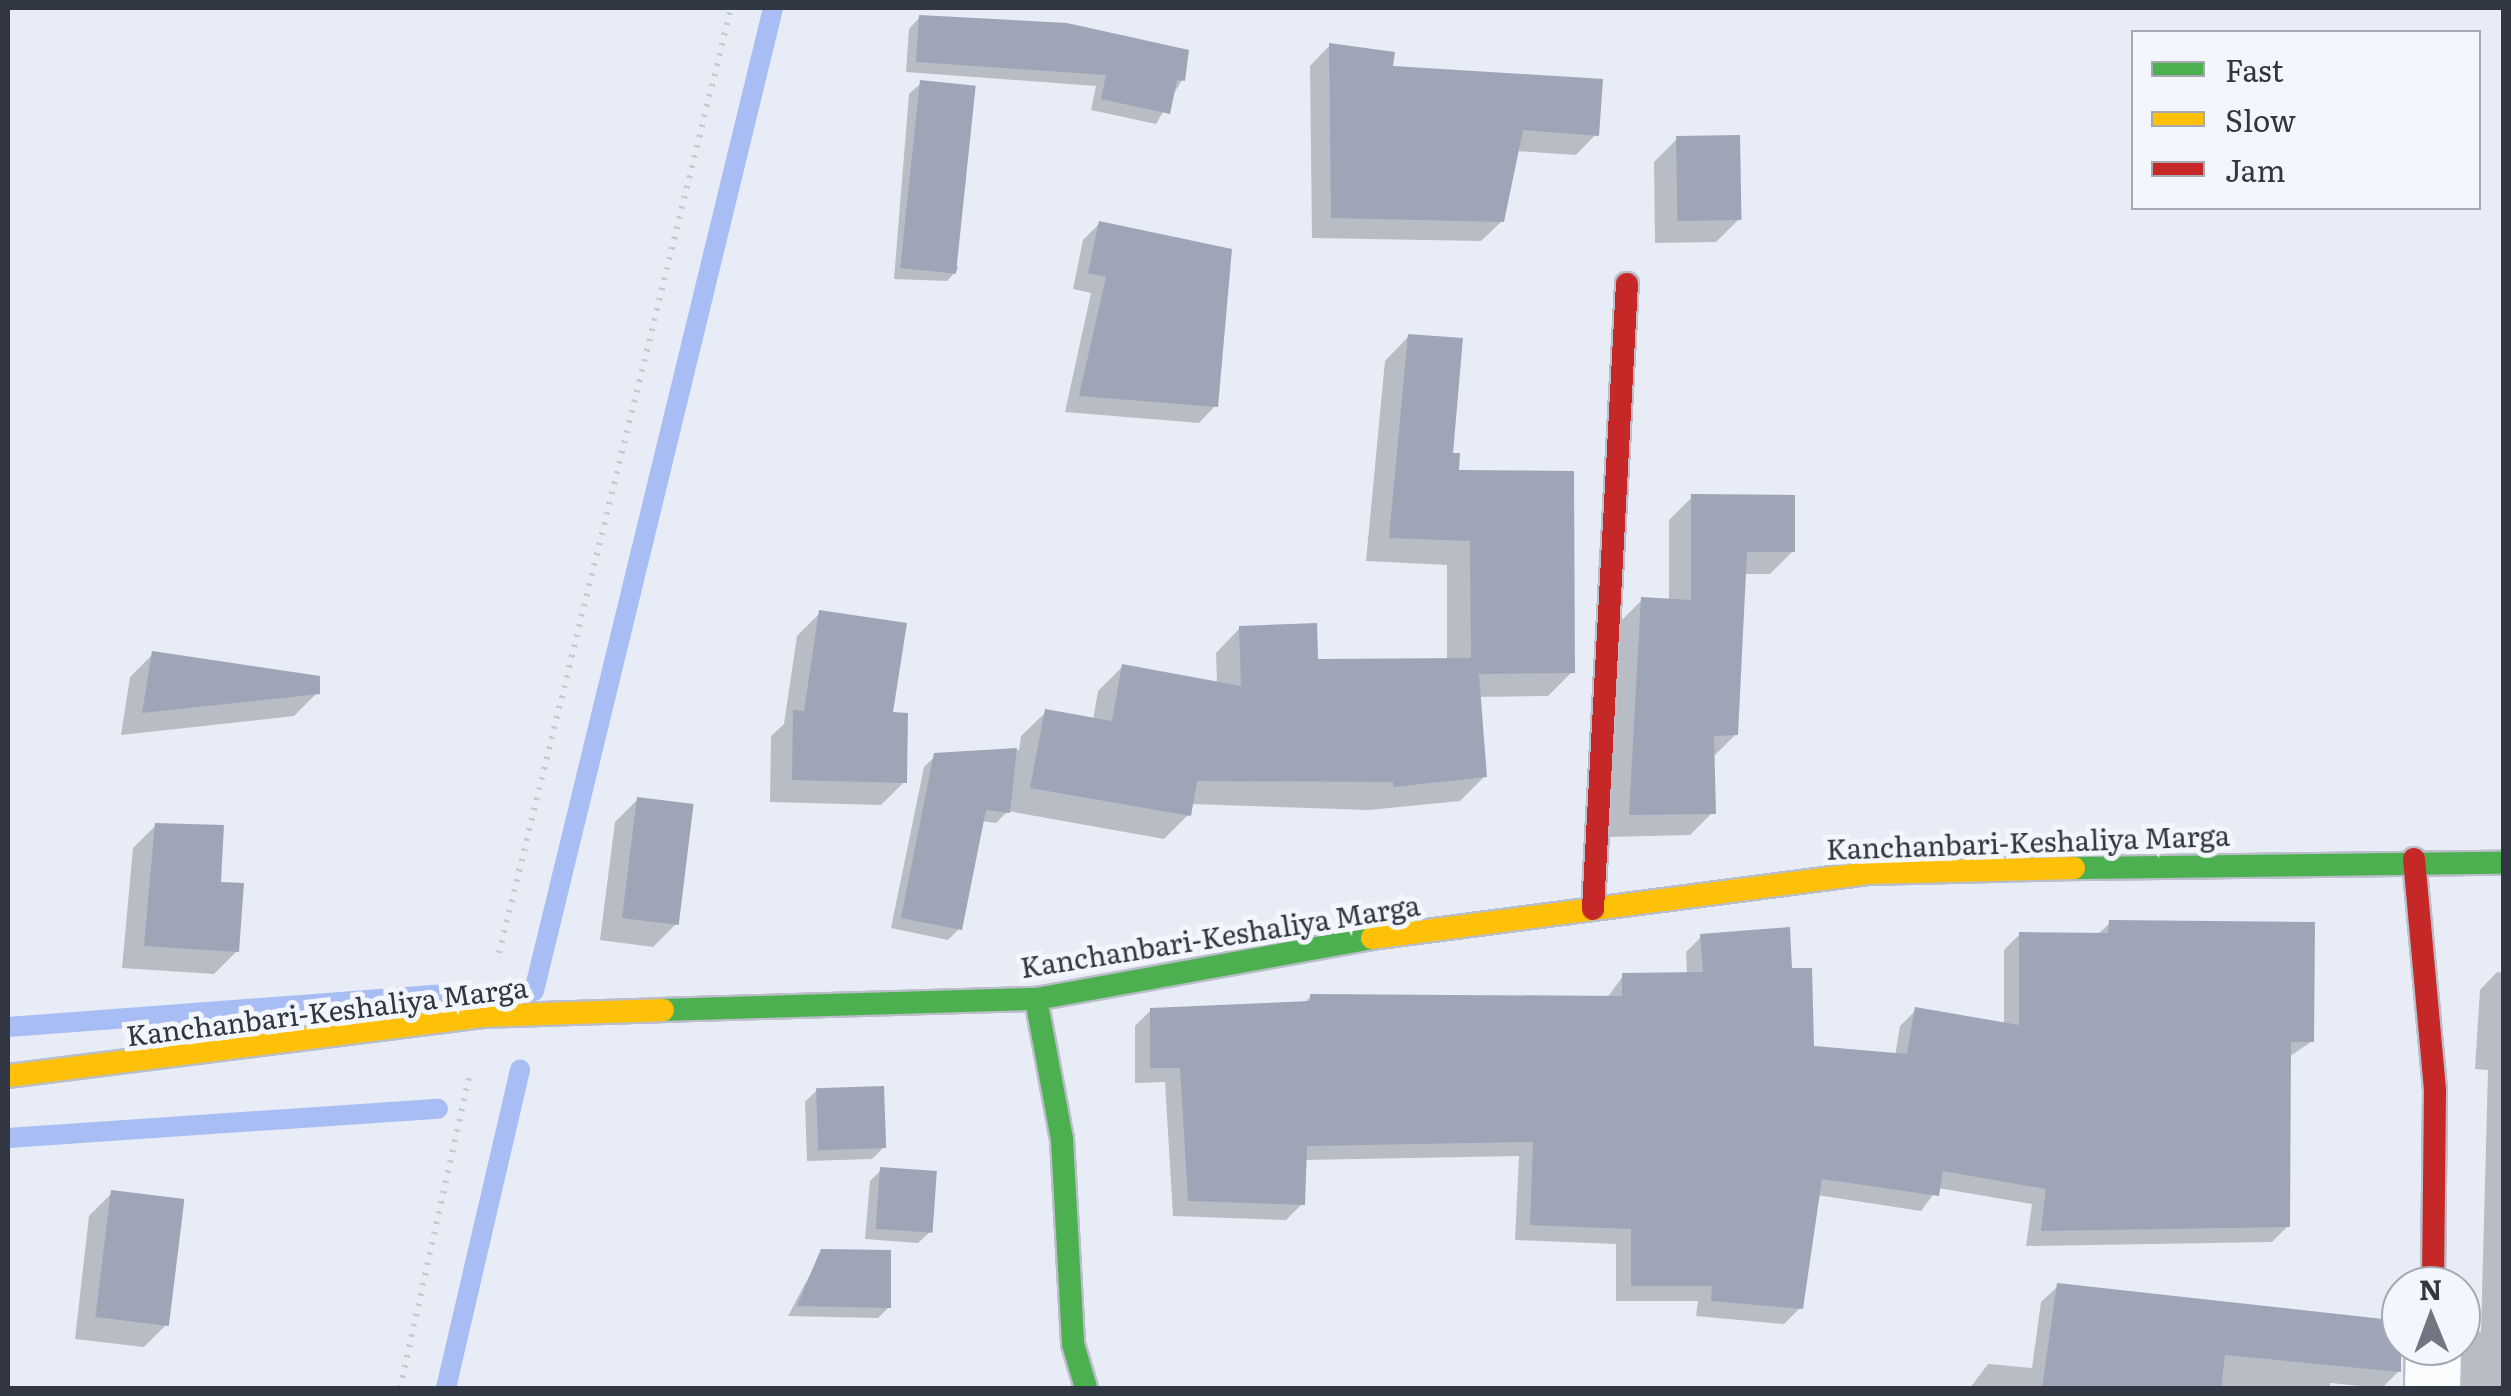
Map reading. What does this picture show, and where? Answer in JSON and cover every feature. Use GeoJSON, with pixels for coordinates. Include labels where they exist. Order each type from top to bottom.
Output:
{"type":"FeatureCollection","features":[{"type":"Feature","properties":{"kind":"street"},"geometry":{"type":"LineString","coordinates":[[1593,909],[1627,284]]}},
{"type":"Feature","properties":{"kind":"street","name":"Kanchanbari-Keshaliya Marga"},"geometry":{"type":"LineString","coordinates":[[8,1076],[483,1016],[1036,998],[1284,949],[1869,872],[2414,859],[2504,862]]}},
{"type":"Feature","properties":{"kind":"street"},"geometry":{"type":"LineString","coordinates":[[2414,859],[2435,1091],[2433,1266]]}},
{"type":"Feature","properties":{"kind":"street"},"geometry":{"type":"LineString","coordinates":[[1036,998],[1062,1139],[1073,1344],[1086,1388]]}},
{"type":"Feature","properties":{"kind":"path"},"geometry":{"type":"LineString","coordinates":[[400,1388],[483,1016],[731,8]]}},
{"type":"Feature","properties":{"kind":"building"},"geometry":{"type":"Polygon","coordinates":[[[919,15],[1067,23],[1189,50],[1185,81],[1177,80],[1170,114],[1101,99],[1106,75],[916,62],[919,15]]]}},
{"type":"Feature","properties":{"kind":"building"},"geometry":{"type":"Polygon","coordinates":[[[1329,43],[1395,52],[1393,66],[1603,79],[1599,136],[1523,130],[1504,222],[1331,218],[1329,43]]]}},
{"type":"Feature","properties":{"kind":"building"},"geometry":{"type":"Polygon","coordinates":[[[920,80],[976,86],[956,274],[900,268],[920,80]]]}},
{"type":"Feature","properties":{"kind":"building"},"geometry":{"type":"Polygon","coordinates":[[[1740,135],[1741,220],[1677,221],[1676,136],[1740,135]]]}},
{"type":"Feature","properties":{"kind":"building"},"geometry":{"type":"Polygon","coordinates":[[[1099,221],[1232,249],[1218,407],[1079,396],[1106,277],[1088,273],[1099,221]]]}},
{"type":"Feature","properties":{"kind":"building"},"geometry":{"type":"Polygon","coordinates":[[[1408,334],[1463,338],[1453,453],[1460,453],[1459,470],[1574,471],[1575,673],[1479,674],[1487,777],[1393,787],[1393,782],[1197,781],[1191,816],[1030,788],[1045,709],[1112,721],[1122,664],[1241,686],[1239,626],[1317,623],[1318,659],[1471,658],[1470,541],[1389,538],[1408,334]]]}},
{"type":"Feature","properties":{"kind":"building"},"geometry":{"type":"Polygon","coordinates":[[[1691,494],[1795,495],[1795,552],[1747,552],[1738,735],[1714,736],[1716,814],[1629,815],[1641,597],[1691,600],[1691,494]]]}},
{"type":"Feature","properties":{"kind":"building"},"geometry":{"type":"Polygon","coordinates":[[[819,610],[907,623],[893,712],[908,713],[907,783],[792,780],[793,710],[804,711],[819,610]]]}},
{"type":"Feature","properties":{"kind":"building"},"geometry":{"type":"Polygon","coordinates":[[[152,651],[320,676],[320,694],[142,713],[152,651]]]}},
{"type":"Feature","properties":{"kind":"building"},"geometry":{"type":"Polygon","coordinates":[[[1017,748],[1010,813],[986,810],[962,930],[901,918],[934,753],[1017,748]]]}},
{"type":"Feature","properties":{"kind":"building"},"geometry":{"type":"Polygon","coordinates":[[[637,797],[694,804],[679,925],[622,918],[637,797]]]}},
{"type":"Feature","properties":{"kind":"building"},"geometry":{"type":"Polygon","coordinates":[[[155,823],[224,825],[221,882],[244,883],[239,952],[144,946],[155,823]]]}},
{"type":"Feature","properties":{"kind":"building"},"geometry":{"type":"Polygon","coordinates":[[[2109,920],[2315,922],[2314,1042],[2291,1042],[2290,1227],[2041,1231],[2046,1189],[1943,1171],[1939,1196],[1822,1179],[1803,1309],[1711,1301],[1712,1286],[1631,1286],[1631,1229],[1530,1225],[1533,1142],[1307,1146],[1305,1205],[1188,1201],[1180,1068],[1150,1068],[1150,1008],[1310,1001],[1310,994],[1622,996],[1622,973],[1703,972],[1700,934],[1790,927],[1792,968],[1812,968],[1814,1046],[1907,1054],[1915,1007],[2019,1025],[2019,932],[2108,933],[2109,920]]]}},
{"type":"Feature","properties":{"kind":"building"},"geometry":{"type":"Polygon","coordinates":[[[884,1086],[886,1148],[818,1150],[816,1088],[884,1086]]]}},
{"type":"Feature","properties":{"kind":"building"},"geometry":{"type":"Polygon","coordinates":[[[880,1167],[937,1171],[933,1233],[876,1229],[880,1167]]]}},
{"type":"Feature","properties":{"kind":"building"},"geometry":{"type":"Polygon","coordinates":[[[111,1190],[184,1199],[169,1326],[95,1317],[111,1190]]]}},
{"type":"Feature","properties":{"kind":"building"},"geometry":{"type":"Polygon","coordinates":[[[821,1249],[891,1250],[891,1308],[797,1306],[821,1249]]]}},
{"type":"Feature","properties":{"kind":"building"},"geometry":{"type":"Polygon","coordinates":[[[2057,1283],[2381,1319],[2381,1366],[2401,1366],[2401,1372],[2225,1355],[2221,1388],[2042,1388],[2057,1283]]]}},
{"type":"Feature","properties":{"kind":"waterway"},"geometry":{"type":"LineString","coordinates":[[534,991],[773,8]]}},
{"type":"Feature","properties":{"kind":"waterway"},"geometry":{"type":"LineString","coordinates":[[8,1027],[446,994]]}},
{"type":"Feature","properties":{"kind":"waterway"},"geometry":{"type":"LineString","coordinates":[[446,1388],[520,1069]]}},
{"type":"Feature","properties":{"kind":"waterway"},"geometry":{"type":"LineString","coordinates":[[8,1138],[438,1109]]}},
{"type":"Feature","properties":{"kind":"traffic: fast"},"geometry":{"type":"LineString","coordinates":[[2074,868],[2504,863]]}},
{"type":"Feature","properties":{"kind":"traffic: fast"},"geometry":{"type":"LineString","coordinates":[[663,1010],[1036,999],[1372,938]]}},
{"type":"Feature","properties":{"kind":"traffic: fast"},"geometry":{"type":"LineString","coordinates":[[1036,999],[1062,1139],[1073,1344],[1086,1388]]}},
{"type":"Feature","properties":{"kind":"traffic: slow"},"geometry":{"type":"LineString","coordinates":[[1372,938],[1869,873],[2074,868]]}},
{"type":"Feature","properties":{"kind":"traffic: slow"},"geometry":{"type":"LineString","coordinates":[[8,1076],[483,1016],[663,1010]]}},
{"type":"Feature","properties":{"kind":"traffic: jam"},"geometry":{"type":"LineString","coordinates":[[1593,909],[1627,284]]}},
{"type":"Feature","properties":{"kind":"traffic: jam"},"geometry":{"type":"LineString","coordinates":[[2414,859],[2435,1091],[2433,1266]]}}]}
